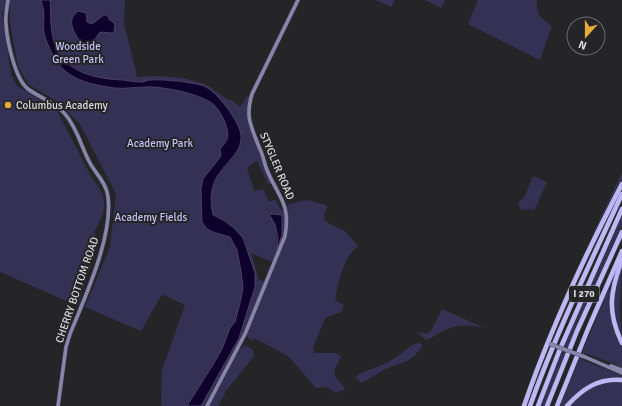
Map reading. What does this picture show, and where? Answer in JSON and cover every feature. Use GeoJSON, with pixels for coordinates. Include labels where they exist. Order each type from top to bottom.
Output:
{"type":"FeatureCollection","features":[{"type":"Feature","properties":{"kind":"highway"},"geometry":{"type":"LineString","coordinates":[[524,406],[575,281],[622,184]]}},
{"type":"Feature","properties":{"kind":"highway"},"geometry":{"type":"LineString","coordinates":[[530,406],[541,375],[574,298],[622,194]]}},
{"type":"Feature","properties":{"kind":"highway","name":"I 270"},"geometry":{"type":"LineString","coordinates":[[538,406],[560,349],[622,209]]}},
{"type":"Feature","properties":{"kind":"highway","name":"I 270"},"geometry":{"type":"LineString","coordinates":[[548,406],[577,331],[622,232]]}},
{"type":"Feature","properties":{"kind":"highway"},"geometry":{"type":"LineString","coordinates":[[557,406],[588,328],[622,251]]}},
{"type":"Feature","properties":{"kind":"highway"},"geometry":{"type":"LineString","coordinates":[[622,260],[613,287],[612,311],[614,323],[622,344]]}},
{"type":"Feature","properties":{"kind":"highway"},"geometry":{"type":"LineString","coordinates":[[567,406],[582,391],[589,387],[606,381],[622,380]]}},
{"type":"Feature","properties":{"kind":"main road","name":"CHERRY BOTTOM ROAD"},"geometry":{"type":"LineString","coordinates":[[8,0],[6,24],[16,71],[22,84],[52,103],[65,114],[75,127],[89,161],[106,188],[108,197],[106,231],[101,252],[66,347],[58,406]]}},
{"type":"Feature","properties":{"kind":"main road","name":"STYGLER ROAD"},"geometry":{"type":"LineString","coordinates":[[207,406],[247,330],[284,236],[286,220],[284,203],[267,170],[250,125],[248,111],[252,94],[298,0]]}},
{"type":"Feature","properties":{"kind":"main road"},"geometry":{"type":"LineString","coordinates":[[549,344],[622,370]]}},
{"type":"Feature","properties":{"kind":"main road"},"geometry":{"type":"LineString","coordinates":[[586,357],[622,373]]}},
{"type":"Feature","properties":{"kind":"green space"},"geometry":{"type":"Polygon","coordinates":[[[0,0],[7,0],[2,14],[11,75],[17,86],[56,109],[104,199],[104,211],[94,232],[98,240],[78,306],[0,272],[0,0]]]}},
{"type":"Feature","properties":{"kind":"green space","name":"Academy Park"},"geometry":{"type":"Polygon","coordinates":[[[10,0],[125,0],[124,24],[137,77],[160,76],[182,78],[202,83],[228,100],[232,100],[240,107],[248,95],[248,124],[272,184],[268,184],[257,161],[247,168],[254,191],[263,189],[269,202],[275,200],[284,212],[285,230],[274,263],[251,253],[259,280],[266,282],[240,341],[205,406],[201,406],[239,338],[255,273],[243,238],[223,220],[213,215],[211,199],[214,185],[220,173],[231,161],[211,179],[208,213],[232,234],[250,274],[235,334],[194,406],[161,406],[162,370],[185,305],[162,294],[141,331],[85,307],[110,247],[116,194],[80,124],[58,102],[28,84],[18,66],[10,22],[10,0]],[[271,214],[276,226],[277,249],[282,235],[282,219],[277,215],[271,214]]]}},
{"type":"Feature","properties":{"kind":"green space"},"geometry":{"type":"Polygon","coordinates":[[[376,0],[395,0],[391,7],[376,0]]]}},
{"type":"Feature","properties":{"kind":"green space"},"geometry":{"type":"Polygon","coordinates":[[[425,0],[445,0],[441,8],[425,0]]]}},
{"type":"Feature","properties":{"kind":"green space"},"geometry":{"type":"Polygon","coordinates":[[[478,0],[537,0],[538,13],[552,26],[540,60],[468,24],[478,0]]]}},
{"type":"Feature","properties":{"kind":"green space"},"geometry":{"type":"Polygon","coordinates":[[[622,173],[622,181],[595,234],[593,233],[622,173]]]}},
{"type":"Feature","properties":{"kind":"green space"},"geometry":{"type":"Polygon","coordinates":[[[533,176],[547,182],[535,209],[521,210],[518,202],[524,198],[533,176]]]}},
{"type":"Feature","properties":{"kind":"green space"},"geometry":{"type":"Polygon","coordinates":[[[307,200],[326,205],[327,207],[324,217],[326,222],[345,231],[358,246],[348,257],[340,278],[335,300],[344,305],[341,312],[325,318],[313,348],[314,353],[336,353],[341,356],[336,368],[335,377],[345,389],[336,393],[327,387],[316,388],[288,356],[254,338],[252,341],[247,337],[247,333],[284,243],[286,207],[289,204],[307,200]]]}},
{"type":"Feature","properties":{"kind":"green space"},"geometry":{"type":"Polygon","coordinates":[[[622,215],[622,226],[572,338],[545,406],[540,406],[559,357],[622,215]]]}},
{"type":"Feature","properties":{"kind":"green space"},"geometry":{"type":"Polygon","coordinates":[[[622,264],[620,309],[622,341],[614,320],[613,297],[622,264]]]}},
{"type":"Feature","properties":{"kind":"green space"},"geometry":{"type":"Polygon","coordinates":[[[612,280],[610,299],[622,346],[622,367],[585,353],[582,360],[622,375],[622,379],[580,391],[564,406],[560,406],[612,280]]]}},
{"type":"Feature","properties":{"kind":"green space"},"geometry":{"type":"Polygon","coordinates":[[[442,309],[482,327],[453,327],[426,340],[416,332],[426,334],[431,331],[442,309]]]}},
{"type":"Feature","properties":{"kind":"green space"},"geometry":{"type":"Polygon","coordinates":[[[419,343],[423,345],[410,359],[384,370],[362,383],[355,377],[391,361],[409,347],[419,343]]]}},
{"type":"Feature","properties":{"kind":"green space"},"geometry":{"type":"Polygon","coordinates":[[[245,346],[252,349],[254,356],[226,391],[218,406],[209,406],[239,349],[245,346]]]}},
{"type":"Feature","properties":{"kind":"green space"},"geometry":{"type":"Polygon","coordinates":[[[615,382],[622,382],[622,406],[567,406],[578,397],[595,387],[615,382]]]}},
{"type":"Feature","properties":{"kind":"shaded area"},"geometry":{"type":"Polygon","coordinates":[[[41,0],[50,0],[53,40],[60,55],[74,68],[83,73],[103,78],[140,82],[150,80],[170,80],[204,86],[214,93],[224,104],[239,128],[241,142],[235,154],[215,181],[211,196],[211,206],[213,215],[234,228],[243,238],[255,273],[255,287],[239,338],[201,406],[187,406],[222,349],[230,328],[235,322],[243,288],[237,250],[230,237],[207,229],[202,222],[201,189],[203,179],[221,156],[220,149],[226,142],[228,136],[225,122],[213,104],[191,94],[171,89],[153,87],[119,88],[103,86],[85,82],[69,74],[57,61],[48,44],[44,33],[44,13],[41,0]]]}},
{"type":"Feature","properties":{"kind":"shaded area"},"geometry":{"type":"Polygon","coordinates":[[[78,11],[86,13],[87,22],[92,24],[104,15],[107,15],[115,24],[114,32],[100,32],[92,43],[82,42],[76,35],[72,25],[72,18],[78,11]]]}},
{"type":"Feature","properties":{"kind":"shaded area"},"geometry":{"type":"Polygon","coordinates":[[[271,214],[282,215],[282,235],[277,249],[278,238],[275,224],[270,216],[271,214]]]}},
{"type":"Feature","properties":{"kind":"place","name":"Columbus Academy"},"geometry":{"type":"Point","coordinates":[8,105]}},
{"type":"Feature","properties":{"kind":"park label","name":"Woodside Green Park"},"geometry":{"type":"Point","coordinates":[78,52]}},
{"type":"Feature","properties":{"kind":"park label","name":"Academy Fields"},"geometry":{"type":"Point","coordinates":[151,217]}}]}
